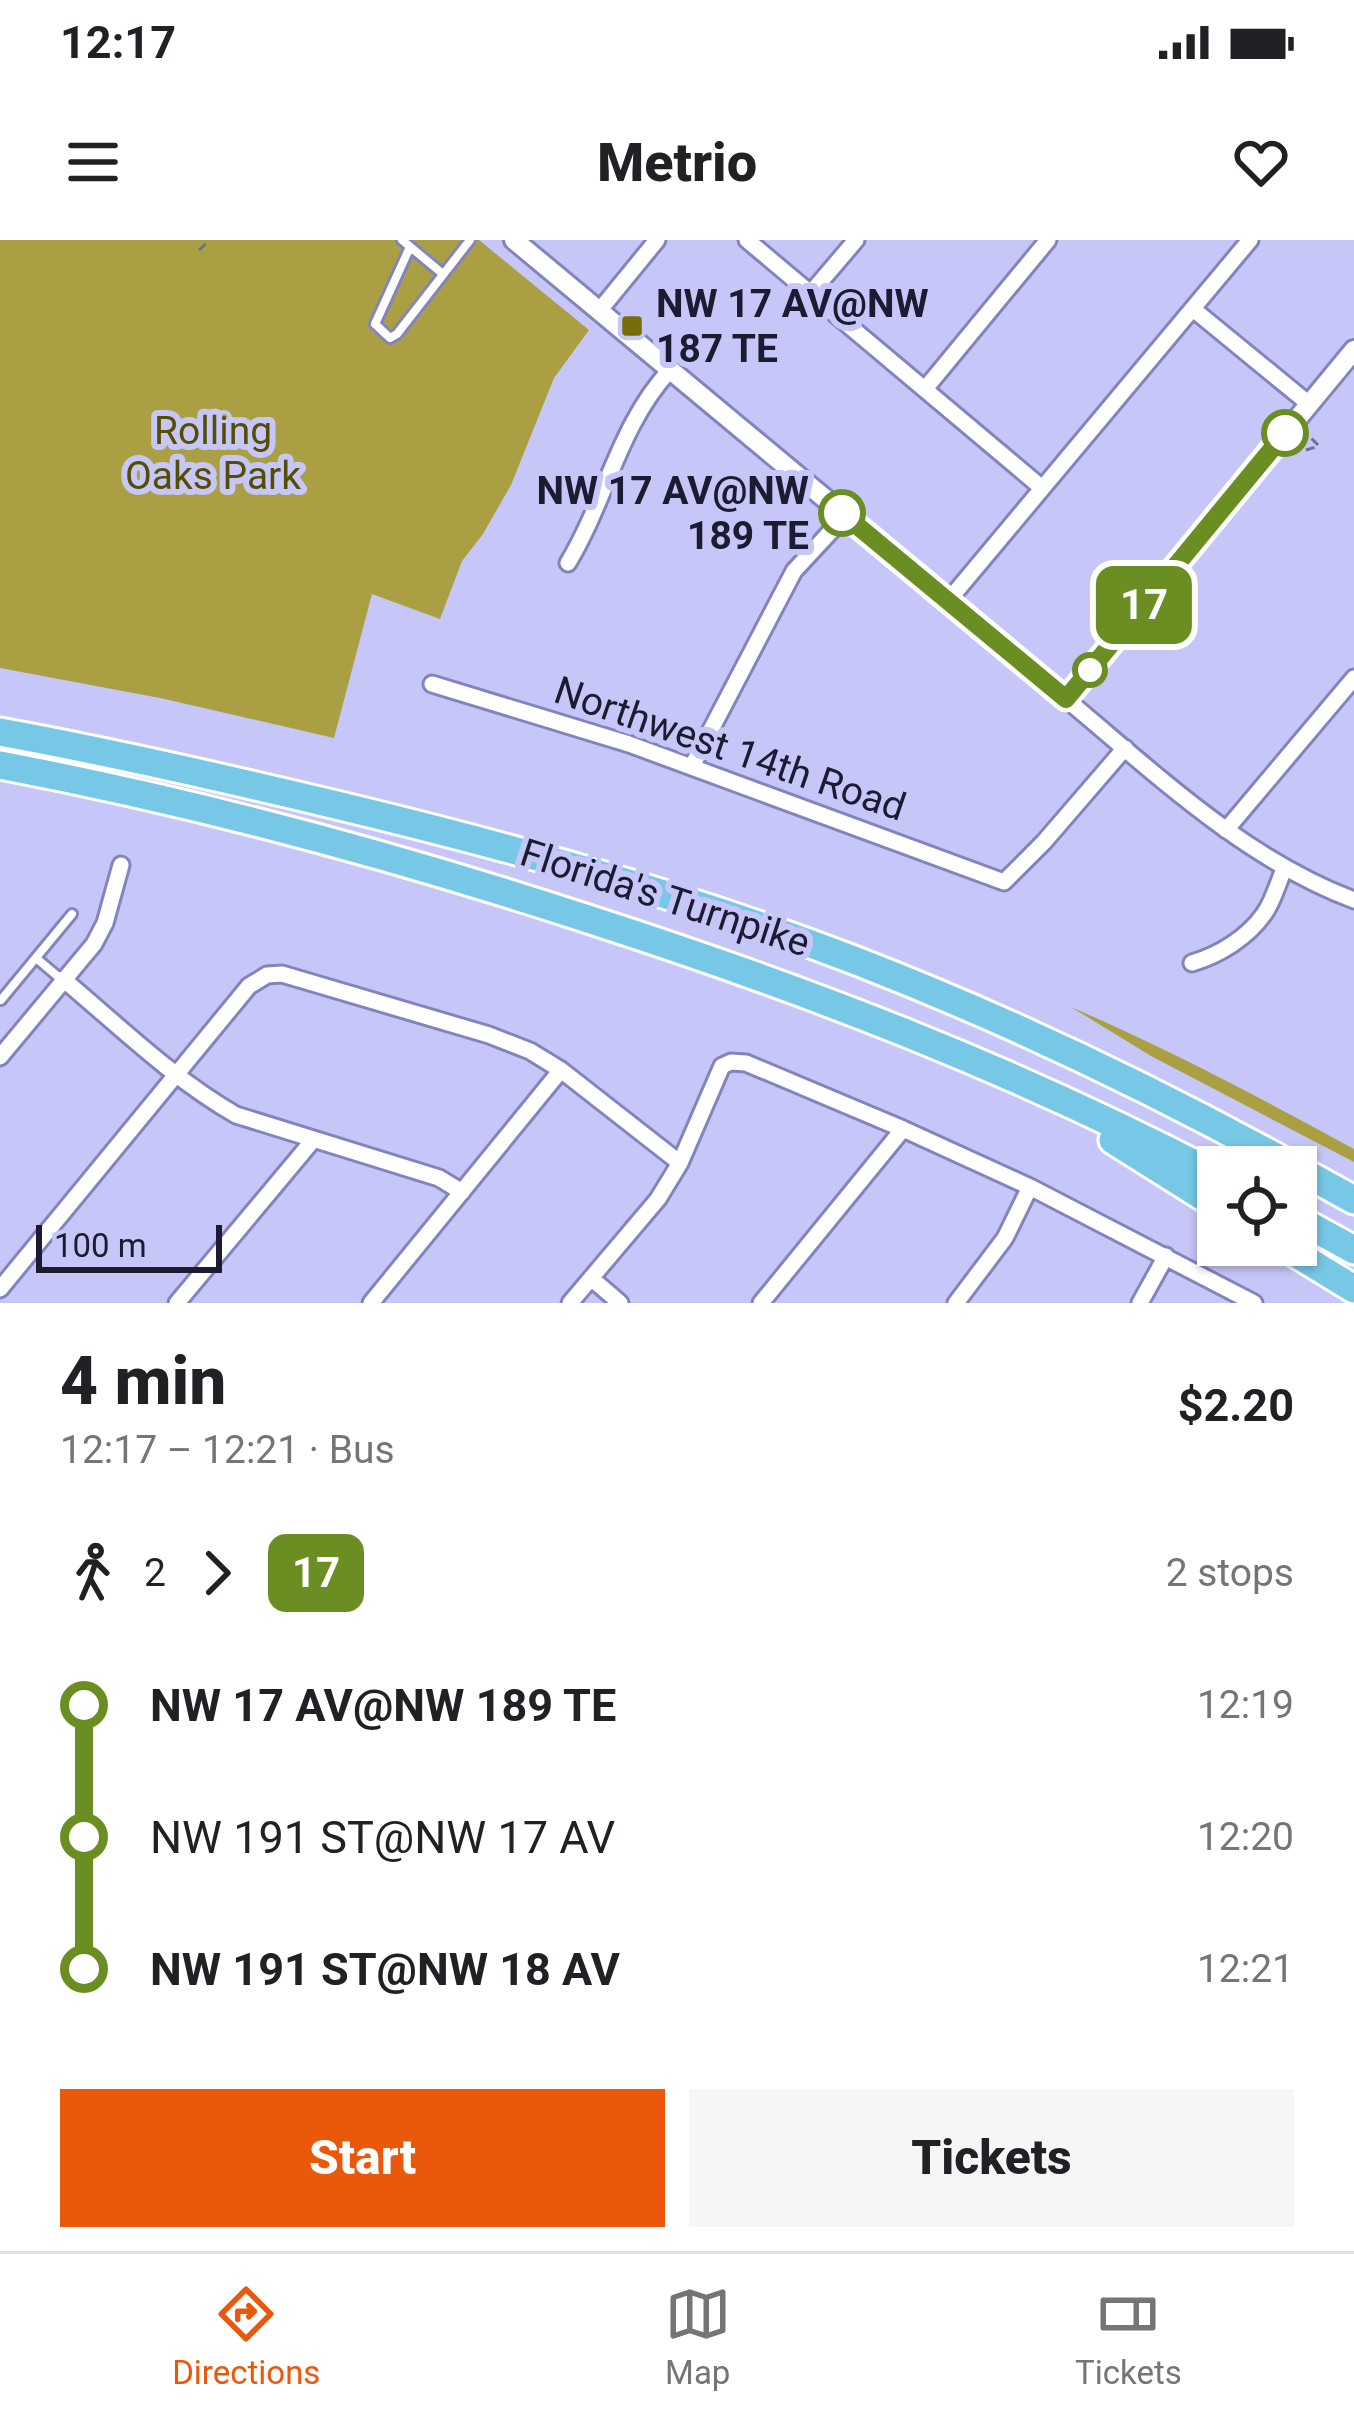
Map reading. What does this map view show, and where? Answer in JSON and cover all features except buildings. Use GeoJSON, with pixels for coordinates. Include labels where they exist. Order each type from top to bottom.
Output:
{"type":"FeatureCollection","features":[{"type":"Feature","properties":{"kind":"highway","name":"Florida's Turnpike"},"geometry":{"type":"LineString","coordinates":[[0,732],[424,826],[710,908],[967,1006],[1254,1146]]}},
{"type":"Feature","properties":{"kind":"highway","name":"Florida's Turnpike"},"geometry":{"type":"LineString","coordinates":[[0,765],[255,821],[532,901],[803,991],[1008,1074],[1197,1165]]}},
{"type":"Feature","properties":{"kind":"highway"},"geometry":{"type":"LineString","coordinates":[[1008,1074],[1197,1193]]}},
{"type":"Feature","properties":{"kind":"highway","name":"Florida's Turnpike"},"geometry":{"type":"LineString","coordinates":[[1317,1179],[1354,1200]]}},
{"type":"Feature","properties":{"kind":"highway"},"geometry":{"type":"LineString","coordinates":[[1317,1230],[1354,1250]]}},
{"type":"Feature","properties":{"kind":"highway"},"geometry":{"type":"LineString","coordinates":[[1316,1266],[1354,1289]]}},
{"type":"Feature","properties":{"kind":"street"},"geometry":{"type":"LineString","coordinates":[[514,240],[1226,830],[1284,869],[1354,900]]}},
{"type":"Feature","properties":{"kind":"street"},"geometry":{"type":"LineString","coordinates":[[599,310],[657,240]]}},
{"type":"Feature","properties":{"kind":"street"},"geometry":{"type":"LineString","coordinates":[[747,240],[1042,488]]}},
{"type":"Feature","properties":{"kind":"street"},"geometry":{"type":"LineString","coordinates":[[810,294],[856,240]]}},
{"type":"Feature","properties":{"kind":"street"},"geometry":{"type":"LineString","coordinates":[[925,389],[1048,240]]}},
{"type":"Feature","properties":{"kind":"street"},"geometry":{"type":"LineString","coordinates":[[948,601],[1250,240]]}},
{"type":"Feature","properties":{"kind":"street"},"geometry":{"type":"LineString","coordinates":[[1192,309],[1309,404]]}},
{"type":"Feature","properties":{"kind":"street"},"geometry":{"type":"LineString","coordinates":[[1066,699],[1354,350]]}},
{"type":"Feature","properties":{"kind":"street"},"geometry":{"type":"LineString","coordinates":[[568,563],[629,429],[646,397],[670,370]]}},
{"type":"Feature","properties":{"kind":"street"},"geometry":{"type":"LineString","coordinates":[[692,766],[794,571],[845,516]]}},
{"type":"Feature","properties":{"kind":"street"},"geometry":{"type":"LineString","coordinates":[[1226,830],[1354,678]]}},
{"type":"Feature","properties":{"kind":"street","name":"Northwest 14th Road"},"geometry":{"type":"LineString","coordinates":[[432,684],[692,766],[1004,882],[1125,748]]}},
{"type":"Feature","properties":{"kind":"street"},"geometry":{"type":"LineString","coordinates":[[0,1057],[94,944],[106,923],[121,865]]}},
{"type":"Feature","properties":{"kind":"street"},"geometry":{"type":"LineString","coordinates":[[1192,963],[1221,952],[1244,935],[1265,913],[1284,869]]}},
{"type":"Feature","properties":{"kind":"street"},"geometry":{"type":"LineString","coordinates":[[0,1289],[249,986],[266,975],[282,974],[530,1051],[680,1163]]}},
{"type":"Feature","properties":{"kind":"street"},"geometry":{"type":"LineString","coordinates":[[63,980],[177,1075],[236,1114],[439,1178],[462,1192]]}},
{"type":"Feature","properties":{"kind":"street"},"geometry":{"type":"LineString","coordinates":[[570,1303],[658,1199],[680,1163],[722,1066],[731,1062],[903,1129],[1030,1186],[1254,1303]]}},
{"type":"Feature","properties":{"kind":"street"},"geometry":{"type":"LineString","coordinates":[[371,1303],[561,1070]]}},
{"type":"Feature","properties":{"kind":"street"},"geometry":{"type":"LineString","coordinates":[[761,1303],[903,1129]]}},
{"type":"Feature","properties":{"kind":"street"},"geometry":{"type":"LineString","coordinates":[[178,1303],[314,1139]]}},
{"type":"Feature","properties":{"kind":"street"},"geometry":{"type":"LineString","coordinates":[[956,1303],[1006,1238],[1030,1186]]}},
{"type":"Feature","properties":{"kind":"street"},"geometry":{"type":"LineString","coordinates":[[1140,1303],[1166,1256]]}},
{"type":"Feature","properties":{"kind":"street"},"geometry":{"type":"LineString","coordinates":[[591,1278],[620,1303]]}},
{"type":"Feature","properties":{"kind":"lane"},"geometry":{"type":"LineString","coordinates":[[443,274],[406,244],[374,324],[390,338],[397,334],[470,240]]}},
{"type":"Feature","properties":{"kind":"lane"},"geometry":{"type":"LineString","coordinates":[[1,1000],[72,914]]}},
{"type":"Feature","properties":{"kind":"lane"},"geometry":{"type":"LineString","coordinates":[[36,958],[63,980]]}},
{"type":"Feature","properties":{"kind":"path"},"geometry":{"type":"LineString","coordinates":[[199,250],[210,240]]}},
{"type":"Feature","properties":{"kind":"path"},"geometry":{"type":"LineString","coordinates":[[1306,450],[1318,446],[1308,435]]}},
{"type":"Feature","properties":{"kind":"green space","name":"Rolling Oaks Park"},"geometry":{"type":"Polygon","coordinates":[[[0,240],[479,240],[589,330],[554,378],[511,485],[462,561],[440,619],[372,594],[334,738],[0,668],[0,240]]]}},
{"type":"Feature","properties":{"kind":"green space"},"geometry":{"type":"Polygon","coordinates":[[[1071,1007],[1354,1149],[1354,1162],[1151,1056],[1071,1007]]]}},
{"type":"Feature","properties":{"kind":"bus line","name":"17"},"geometry":{"type":"LineString","coordinates":[[842,513],[1066,699],[1285,433]]}},
{"type":"Feature","properties":{"kind":"place","name":"NW 17 AV@NW 187 TE"},"geometry":{"type":"Point","coordinates":[632,326]}},
{"type":"Feature","properties":{"kind":"place","name":"NW 17 AV@NW 189 TE"},"geometry":{"type":"Point","coordinates":[842,513]}}]}
